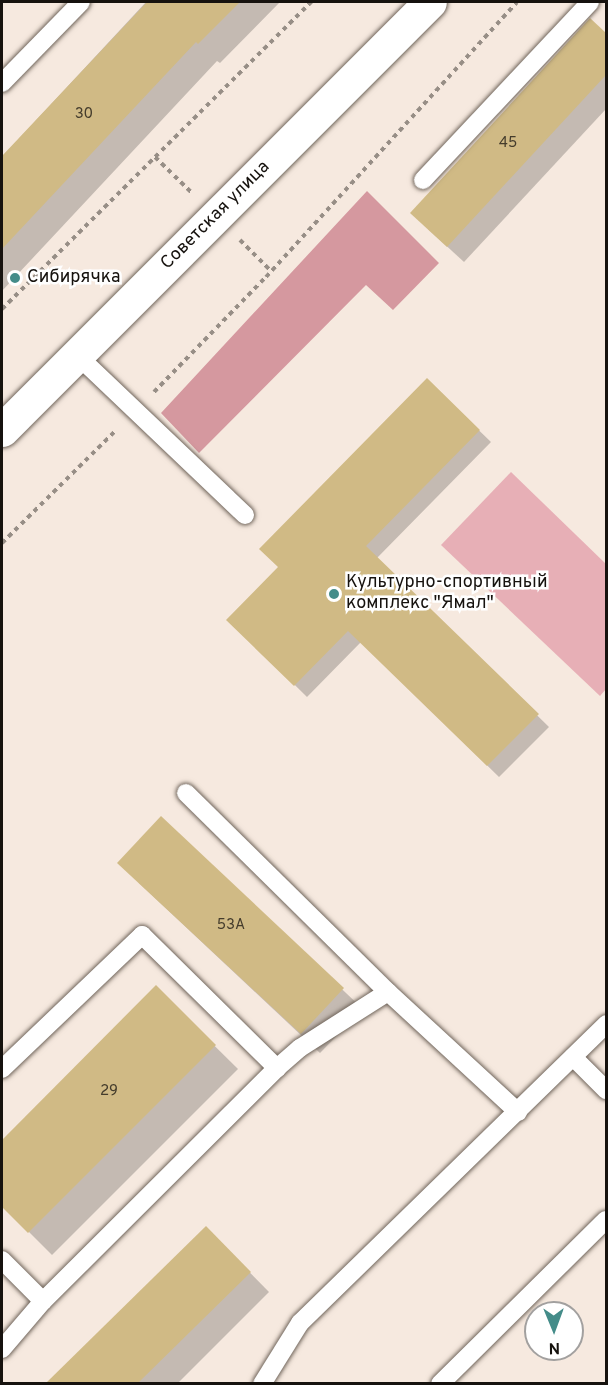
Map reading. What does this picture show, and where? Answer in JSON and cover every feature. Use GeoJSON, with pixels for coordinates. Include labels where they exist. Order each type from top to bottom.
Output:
{"type":"FeatureCollection","features":[{"type":"Feature","properties":{"kind":"main road","name":"Советская улица"},"geometry":{"type":"LineString","coordinates":[[2,430],[430,2]]}},
{"type":"Feature","properties":{"kind":"lane"},"geometry":{"type":"LineString","coordinates":[[2,83],[81,2]]}},
{"type":"Feature","properties":{"kind":"lane"},"geometry":{"type":"LineString","coordinates":[[423,180],[590,2]]}},
{"type":"Feature","properties":{"kind":"lane"},"geometry":{"type":"LineString","coordinates":[[77,355],[245,515]]}},
{"type":"Feature","properties":{"kind":"lane"},"geometry":{"type":"LineString","coordinates":[[186,793],[388,992],[518,1112]]}},
{"type":"Feature","properties":{"kind":"lane"},"geometry":{"type":"LineString","coordinates":[[2,1069],[142,935],[277,1068]]}},
{"type":"Feature","properties":{"kind":"lane"},"geometry":{"type":"LineString","coordinates":[[2,1349],[44,1301],[277,1068],[300,1048],[388,992]]}},
{"type":"Feature","properties":{"kind":"lane"},"geometry":{"type":"LineString","coordinates":[[265,1382],[300,1323],[606,1024]]}},
{"type":"Feature","properties":{"kind":"lane"},"geometry":{"type":"LineString","coordinates":[[573,1057],[606,1090]]}},
{"type":"Feature","properties":{"kind":"lane"},"geometry":{"type":"LineString","coordinates":[[440,1383],[606,1220]]}},
{"type":"Feature","properties":{"kind":"lane"},"geometry":{"type":"LineString","coordinates":[[2,1260],[44,1301]]}},
{"type":"Feature","properties":{"kind":"path"},"geometry":{"type":"LineString","coordinates":[[2,309],[311,2]]}},
{"type":"Feature","properties":{"kind":"path"},"geometry":{"type":"LineString","coordinates":[[2,543],[266,277],[517,2]]}},
{"type":"Feature","properties":{"kind":"shaded area"},"geometry":{"type":"Polygon","coordinates":[[[367,191],[439,263],[393,310],[366,285],[199,453],[161,413],[367,191]]]}},
{"type":"Feature","properties":{"kind":"shaded area"},"geometry":{"type":"Polygon","coordinates":[[[511,472],[606,564],[606,689],[600,696],[441,545],[511,472]]]}},
{"type":"Feature","properties":{"kind":"building"},"geometry":{"type":"Polygon","coordinates":[[[147,2],[240,2],[198,44],[196,42],[2,249],[2,156],[147,2]]]}},
{"type":"Feature","properties":{"kind":"building"},"geometry":{"type":"Polygon","coordinates":[[[590,18],[606,33],[606,75],[447,247],[410,213],[590,18]]]}},
{"type":"Feature","properties":{"kind":"building","name":"Культурно-спортивный комплекс \"Ямал\""},"geometry":{"type":"Polygon","coordinates":[[[427,378],[480,430],[366,546],[539,714],[487,766],[348,631],[294,686],[226,620],[278,567],[259,549],[427,378]]]}},
{"type":"Feature","properties":{"kind":"building"},"geometry":{"type":"Polygon","coordinates":[[[161,816],[344,988],[301,1034],[117,863],[161,816]]]}},
{"type":"Feature","properties":{"kind":"building"},"geometry":{"type":"Polygon","coordinates":[[[156,985],[216,1045],[28,1233],[2,1207],[2,1140],[156,985]]]}},
{"type":"Feature","properties":{"kind":"building"},"geometry":{"type":"Polygon","coordinates":[[[206,1226],[251,1272],[138,1383],[46,1383],[206,1226]]]}},
{"type":"Feature","properties":{"kind":"place","name":"Сибирячка"},"geometry":{"type":"Point","coordinates":[15,278]}},
{"type":"Feature","properties":{"kind":"place","name":"Культурно-спортивный комплекс \"Ямал\""},"geometry":{"type":"Point","coordinates":[334,594]}}]}
